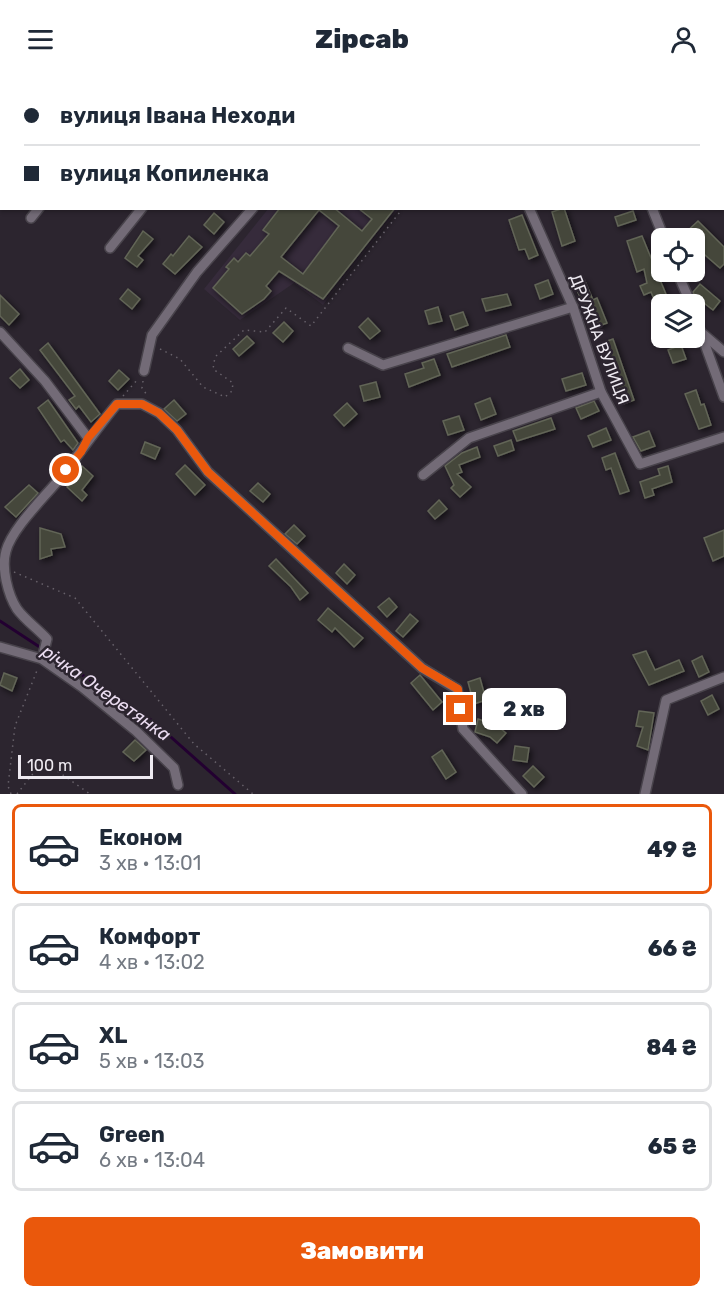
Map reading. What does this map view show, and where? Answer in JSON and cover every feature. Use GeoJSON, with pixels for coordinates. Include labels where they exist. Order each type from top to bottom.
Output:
{"type":"FeatureCollection","features":[{"type":"Feature","properties":{"kind":"street"},"geometry":{"type":"LineString","coordinates":[[31,218],[37,210]]}},
{"type":"Feature","properties":{"kind":"street"},"geometry":{"type":"LineString","coordinates":[[111,248],[140,210]]}},
{"type":"Feature","properties":{"kind":"street"},"geometry":{"type":"LineString","coordinates":[[144,371],[152,335],[197,272],[251,210]]}},
{"type":"Feature","properties":{"kind":"street","name":"ДРУЖНА ВУЛИЦЯ"},"geometry":{"type":"LineString","coordinates":[[530,210],[573,307],[601,392],[640,464],[724,437]]}},
{"type":"Feature","properties":{"kind":"street"},"geometry":{"type":"LineString","coordinates":[[653,210],[660,228]]}},
{"type":"Feature","properties":{"kind":"street"},"geometry":{"type":"LineString","coordinates":[[348,348],[383,365],[573,307]]}},
{"type":"Feature","properties":{"kind":"street"},"geometry":{"type":"LineString","coordinates":[[0,332],[45,381],[88,438]]}},
{"type":"Feature","properties":{"kind":"street"},"geometry":{"type":"LineString","coordinates":[[705,336],[724,352]]}},
{"type":"Feature","properties":{"kind":"street"},"geometry":{"type":"LineString","coordinates":[[705,343],[724,397]]}},
{"type":"Feature","properties":{"kind":"street"},"geometry":{"type":"LineString","coordinates":[[423,475],[469,438],[601,392]]}},
{"type":"Feature","properties":{"kind":"street"},"geometry":{"type":"LineString","coordinates":[[42,659],[47,639],[18,610],[10,595],[5,568],[6,551],[22,524],[117,404],[142,404],[159,413],[177,430],[208,472],[422,668],[458,689],[463,729],[522,794]]}},
{"type":"Feature","properties":{"kind":"street"},"geometry":{"type":"LineString","coordinates":[[0,647],[42,659],[82,687],[135,731],[174,768],[178,784]]}},
{"type":"Feature","properties":{"kind":"street"},"geometry":{"type":"LineString","coordinates":[[645,794],[666,700],[724,676]]}},
{"type":"Feature","properties":{"kind":"path"},"geometry":{"type":"LineString","coordinates":[[151,342],[180,359],[203,387],[225,397],[232,391],[233,383],[213,369],[215,357],[244,330],[254,333],[265,332],[286,308],[311,326],[401,210]]}},
{"type":"Feature","properties":{"kind":"path"},"geometry":{"type":"LineString","coordinates":[[144,371],[142,388],[148,397]]}},
{"type":"Feature","properties":{"kind":"path"},"geometry":{"type":"LineString","coordinates":[[117,404],[144,371]]}},
{"type":"Feature","properties":{"kind":"path"},"geometry":{"type":"LineString","coordinates":[[5,568],[75,598],[194,744],[253,794]]}},
{"type":"Feature","properties":{"kind":"path"},"geometry":{"type":"LineString","coordinates":[[11,794],[9,786],[15,726],[42,659]]}},
{"type":"Feature","properties":{"kind":"path"},"geometry":{"type":"LineString","coordinates":[[17,794],[43,761],[90,794]]}},
{"type":"Feature","properties":{"kind":"shaded area"},"geometry":{"type":"Polygon","coordinates":[[[267,210],[398,210],[323,305],[294,283],[240,320],[204,289],[267,210]]]}},
{"type":"Feature","properties":{"kind":"building"},"geometry":{"type":"Polygon","coordinates":[[[278,210],[319,210],[336,210],[362,231],[372,219],[361,210],[393,210],[323,299],[279,271],[266,286],[271,291],[264,299],[242,314],[213,288],[229,269],[226,267],[234,258],[238,262],[246,253],[250,256],[269,234],[263,230],[278,210]],[[319,210],[281,257],[303,274],[339,226],[319,210]]]}},
{"type":"Feature","properties":{"kind":"building"},"geometry":{"type":"Polygon","coordinates":[[[565,210],[575,241],[562,246],[552,212],[565,210]]]}},
{"type":"Feature","properties":{"kind":"building"},"geometry":{"type":"Polygon","coordinates":[[[633,211],[636,220],[618,226],[615,217],[633,211]]]}},
{"type":"Feature","properties":{"kind":"building"},"geometry":{"type":"Polygon","coordinates":[[[214,213],[224,222],[214,234],[204,225],[214,213]]]}},
{"type":"Feature","properties":{"kind":"building"},"geometry":{"type":"Polygon","coordinates":[[[522,215],[538,255],[529,259],[525,249],[519,250],[509,220],[522,215]]]}},
{"type":"Feature","properties":{"kind":"building"},"geometry":{"type":"Polygon","coordinates":[[[698,221],[705,228],[691,228],[698,221]]]}},
{"type":"Feature","properties":{"kind":"building"},"geometry":{"type":"Polygon","coordinates":[[[705,228],[724,247],[724,264],[720,268],[705,255],[705,228]]]}},
{"type":"Feature","properties":{"kind":"building"},"geometry":{"type":"Polygon","coordinates":[[[143,231],[153,239],[138,256],[143,260],[137,267],[125,258],[143,231]]]}},
{"type":"Feature","properties":{"kind":"building"},"geometry":{"type":"Polygon","coordinates":[[[189,236],[202,247],[175,274],[163,264],[171,254],[173,256],[189,236]]]}},
{"type":"Feature","properties":{"kind":"building"},"geometry":{"type":"Polygon","coordinates":[[[642,236],[651,258],[651,282],[661,282],[666,294],[652,294],[651,292],[644,295],[640,286],[647,283],[644,269],[637,272],[627,241],[642,236]]]}},
{"type":"Feature","properties":{"kind":"building"},"geometry":{"type":"Polygon","coordinates":[[[584,279],[593,300],[597,298],[607,323],[593,328],[574,283],[584,279]]]}},
{"type":"Feature","properties":{"kind":"building"},"geometry":{"type":"Polygon","coordinates":[[[548,280],[553,294],[540,299],[535,285],[548,280]]]}},
{"type":"Feature","properties":{"kind":"building"},"geometry":{"type":"Polygon","coordinates":[[[700,284],[720,301],[713,310],[705,304],[705,294],[694,294],[693,292],[700,284]]]}},
{"type":"Feature","properties":{"kind":"building"},"geometry":{"type":"Polygon","coordinates":[[[128,289],[140,299],[132,309],[120,299],[128,289]]]}},
{"type":"Feature","properties":{"kind":"building"},"geometry":{"type":"Polygon","coordinates":[[[507,294],[511,305],[486,311],[482,299],[507,294]]]}},
{"type":"Feature","properties":{"kind":"building"},"geometry":{"type":"Polygon","coordinates":[[[0,295],[19,314],[9,325],[0,316],[0,295]]]}},
{"type":"Feature","properties":{"kind":"building"},"geometry":{"type":"Polygon","coordinates":[[[438,307],[442,321],[429,324],[425,311],[438,307]]]}},
{"type":"Feature","properties":{"kind":"building"},"geometry":{"type":"Polygon","coordinates":[[[463,312],[468,325],[455,330],[450,316],[463,312]]]}},
{"type":"Feature","properties":{"kind":"building"},"geometry":{"type":"Polygon","coordinates":[[[368,318],[380,331],[370,339],[359,327],[368,318]]]}},
{"type":"Feature","properties":{"kind":"building"},"geometry":{"type":"Polygon","coordinates":[[[284,322],[293,331],[283,342],[273,333],[284,322]]]}},
{"type":"Feature","properties":{"kind":"building"},"geometry":{"type":"Polygon","coordinates":[[[506,335],[510,347],[452,367],[447,354],[506,335]]]}},
{"type":"Feature","properties":{"kind":"building"},"geometry":{"type":"Polygon","coordinates":[[[247,336],[254,343],[239,356],[233,349],[247,336]]]}},
{"type":"Feature","properties":{"kind":"building"},"geometry":{"type":"Polygon","coordinates":[[[613,339],[634,400],[623,404],[599,344],[613,339]]]}},
{"type":"Feature","properties":{"kind":"building"},"geometry":{"type":"Polygon","coordinates":[[[48,343],[100,414],[91,422],[79,406],[76,409],[69,400],[75,396],[40,350],[48,343]]]}},
{"type":"Feature","properties":{"kind":"building"},"geometry":{"type":"Polygon","coordinates":[[[682,348],[686,359],[673,363],[668,350],[682,348]]]}},
{"type":"Feature","properties":{"kind":"building"},"geometry":{"type":"Polygon","coordinates":[[[434,359],[440,375],[409,387],[405,374],[424,368],[422,363],[434,359]]]}},
{"type":"Feature","properties":{"kind":"building"},"geometry":{"type":"Polygon","coordinates":[[[20,369],[29,380],[20,388],[10,378],[20,369]]]}},
{"type":"Feature","properties":{"kind":"building"},"geometry":{"type":"Polygon","coordinates":[[[119,370],[129,379],[118,390],[109,381],[119,370]]]}},
{"type":"Feature","properties":{"kind":"building"},"geometry":{"type":"Polygon","coordinates":[[[582,373],[586,385],[566,391],[562,379],[582,373]]]}},
{"type":"Feature","properties":{"kind":"building"},"geometry":{"type":"Polygon","coordinates":[[[376,382],[380,397],[364,401],[360,386],[376,382]]]}},
{"type":"Feature","properties":{"kind":"building"},"geometry":{"type":"Polygon","coordinates":[[[696,390],[701,405],[704,404],[711,425],[699,429],[685,394],[696,390]]]}},
{"type":"Feature","properties":{"kind":"building"},"geometry":{"type":"Polygon","coordinates":[[[490,398],[496,414],[481,420],[475,404],[490,398]]]}},
{"type":"Feature","properties":{"kind":"building"},"geometry":{"type":"Polygon","coordinates":[[[48,400],[78,443],[73,450],[64,440],[61,442],[38,408],[48,400]]]}},
{"type":"Feature","properties":{"kind":"building"},"geometry":{"type":"Polygon","coordinates":[[[174,400],[186,414],[177,421],[164,409],[174,400]]]}},
{"type":"Feature","properties":{"kind":"building"},"geometry":{"type":"Polygon","coordinates":[[[594,401],[599,411],[581,419],[576,408],[594,401]]]}},
{"type":"Feature","properties":{"kind":"building"},"geometry":{"type":"Polygon","coordinates":[[[347,403],[357,414],[344,426],[334,415],[347,403]]]}},
{"type":"Feature","properties":{"kind":"building"},"geometry":{"type":"Polygon","coordinates":[[[459,416],[464,430],[448,435],[443,421],[459,416]]]}},
{"type":"Feature","properties":{"kind":"building"},"geometry":{"type":"Polygon","coordinates":[[[551,418],[555,429],[517,441],[513,431],[551,418]]]}},
{"type":"Feature","properties":{"kind":"building"},"geometry":{"type":"Polygon","coordinates":[[[606,428],[611,440],[593,447],[588,436],[606,428]]]}},
{"type":"Feature","properties":{"kind":"building"},"geometry":{"type":"Polygon","coordinates":[[[649,431],[655,446],[641,451],[633,437],[649,431]]]}},
{"type":"Feature","properties":{"kind":"building"},"geometry":{"type":"Polygon","coordinates":[[[511,440],[514,450],[498,456],[494,446],[511,440]]]}},
{"type":"Feature","properties":{"kind":"building"},"geometry":{"type":"Polygon","coordinates":[[[145,442],[160,448],[155,459],[141,453],[145,442]]]}},
{"type":"Feature","properties":{"kind":"building"},"geometry":{"type":"Polygon","coordinates":[[[477,447],[480,457],[459,465],[462,472],[457,474],[471,487],[460,497],[451,488],[454,485],[445,466],[462,453],[477,447]]]}},
{"type":"Feature","properties":{"kind":"building"},"geometry":{"type":"Polygon","coordinates":[[[615,453],[629,491],[620,494],[611,468],[606,470],[602,458],[615,453]]]}},
{"type":"Feature","properties":{"kind":"building"},"geometry":{"type":"Polygon","coordinates":[[[185,465],[205,485],[195,495],[176,474],[185,465]]]}},
{"type":"Feature","properties":{"kind":"building"},"geometry":{"type":"Polygon","coordinates":[[[82,466],[93,476],[82,490],[87,495],[82,501],[67,487],[82,466]]]}},
{"type":"Feature","properties":{"kind":"building"},"geometry":{"type":"Polygon","coordinates":[[[668,466],[672,482],[652,489],[654,495],[645,498],[640,482],[660,475],[658,469],[668,466]]]}},
{"type":"Feature","properties":{"kind":"building"},"geometry":{"type":"Polygon","coordinates":[[[258,483],[270,494],[263,502],[250,491],[258,483]]]}},
{"type":"Feature","properties":{"kind":"building"},"geometry":{"type":"Polygon","coordinates":[[[29,485],[38,493],[16,517],[5,507],[29,485]]]}},
{"type":"Feature","properties":{"kind":"building"},"geometry":{"type":"Polygon","coordinates":[[[439,500],[447,509],[435,519],[428,511],[439,500]]]}},
{"type":"Feature","properties":{"kind":"building"},"geometry":{"type":"Polygon","coordinates":[[[294,525],[305,536],[297,544],[285,534],[294,525]]]}},
{"type":"Feature","properties":{"kind":"building"},"geometry":{"type":"Polygon","coordinates":[[[40,528],[61,534],[65,547],[51,549],[52,555],[40,559],[40,528]]]}},
{"type":"Feature","properties":{"kind":"building"},"geometry":{"type":"Polygon","coordinates":[[[724,530],[724,556],[713,561],[704,538],[724,530]]]}},
{"type":"Feature","properties":{"kind":"building"},"geometry":{"type":"Polygon","coordinates":[[[276,559],[308,593],[300,600],[291,587],[269,566],[276,559]]]}},
{"type":"Feature","properties":{"kind":"building"},"geometry":{"type":"Polygon","coordinates":[[[344,564],[355,575],[347,584],[336,573],[344,564]]]}},
{"type":"Feature","properties":{"kind":"building"},"geometry":{"type":"Polygon","coordinates":[[[389,598],[397,607],[387,617],[378,607],[389,598]]]}},
{"type":"Feature","properties":{"kind":"building"},"geometry":{"type":"Polygon","coordinates":[[[328,608],[363,638],[354,647],[335,628],[332,632],[318,620],[328,608]]]}},
{"type":"Feature","properties":{"kind":"building"},"geometry":{"type":"Polygon","coordinates":[[[410,614],[418,621],[403,637],[396,631],[410,614]]]}},
{"type":"Feature","properties":{"kind":"building"},"geometry":{"type":"Polygon","coordinates":[[[646,651],[655,670],[679,660],[684,671],[649,685],[633,655],[646,651]]]}},
{"type":"Feature","properties":{"kind":"building"},"geometry":{"type":"Polygon","coordinates":[[[702,656],[709,672],[699,677],[692,661],[702,656]]]}},
{"type":"Feature","properties":{"kind":"building"},"geometry":{"type":"Polygon","coordinates":[[[4,673],[17,678],[12,691],[0,685],[4,673]]]}},
{"type":"Feature","properties":{"kind":"building"},"geometry":{"type":"Polygon","coordinates":[[[420,675],[442,702],[433,710],[411,683],[420,675]]]}},
{"type":"Feature","properties":{"kind":"building"},"geometry":{"type":"Polygon","coordinates":[[[480,678],[486,700],[474,704],[468,682],[480,678]]]}},
{"type":"Feature","properties":{"kind":"building"},"geometry":{"type":"Polygon","coordinates":[[[712,695],[719,709],[708,715],[701,701],[712,695]]]}},
{"type":"Feature","properties":{"kind":"building"},"geometry":{"type":"Polygon","coordinates":[[[639,711],[654,713],[648,750],[637,746],[643,727],[636,726],[639,711]]]}},
{"type":"Feature","properties":{"kind":"building"},"geometry":{"type":"Polygon","coordinates":[[[478,719],[496,725],[506,733],[497,743],[490,737],[475,732],[478,719]]]}},
{"type":"Feature","properties":{"kind":"building"},"geometry":{"type":"Polygon","coordinates":[[[135,740],[146,750],[134,761],[123,752],[135,740]]]}},
{"type":"Feature","properties":{"kind":"building"},"geometry":{"type":"Polygon","coordinates":[[[515,746],[529,748],[527,762],[513,760],[515,746]]]}},
{"type":"Feature","properties":{"kind":"building"},"geometry":{"type":"Polygon","coordinates":[[[442,750],[456,772],[446,779],[432,757],[442,750]]]}},
{"type":"Feature","properties":{"kind":"building"},"geometry":{"type":"Polygon","coordinates":[[[533,766],[544,777],[534,787],[523,776],[533,766]]]}},
{"type":"Feature","properties":{"kind":"waterway","name":"річка Очеретянка"},"geometry":{"type":"LineString","coordinates":[[0,621],[154,722],[235,794]]}},
{"type":"Feature","properties":{"kind":"route"},"geometry":{"type":"LineString","coordinates":[[66,470],[81,452],[88,438],[117,404],[142,404],[159,413],[177,430],[208,472],[422,668],[458,689],[460,709]]}}]}
